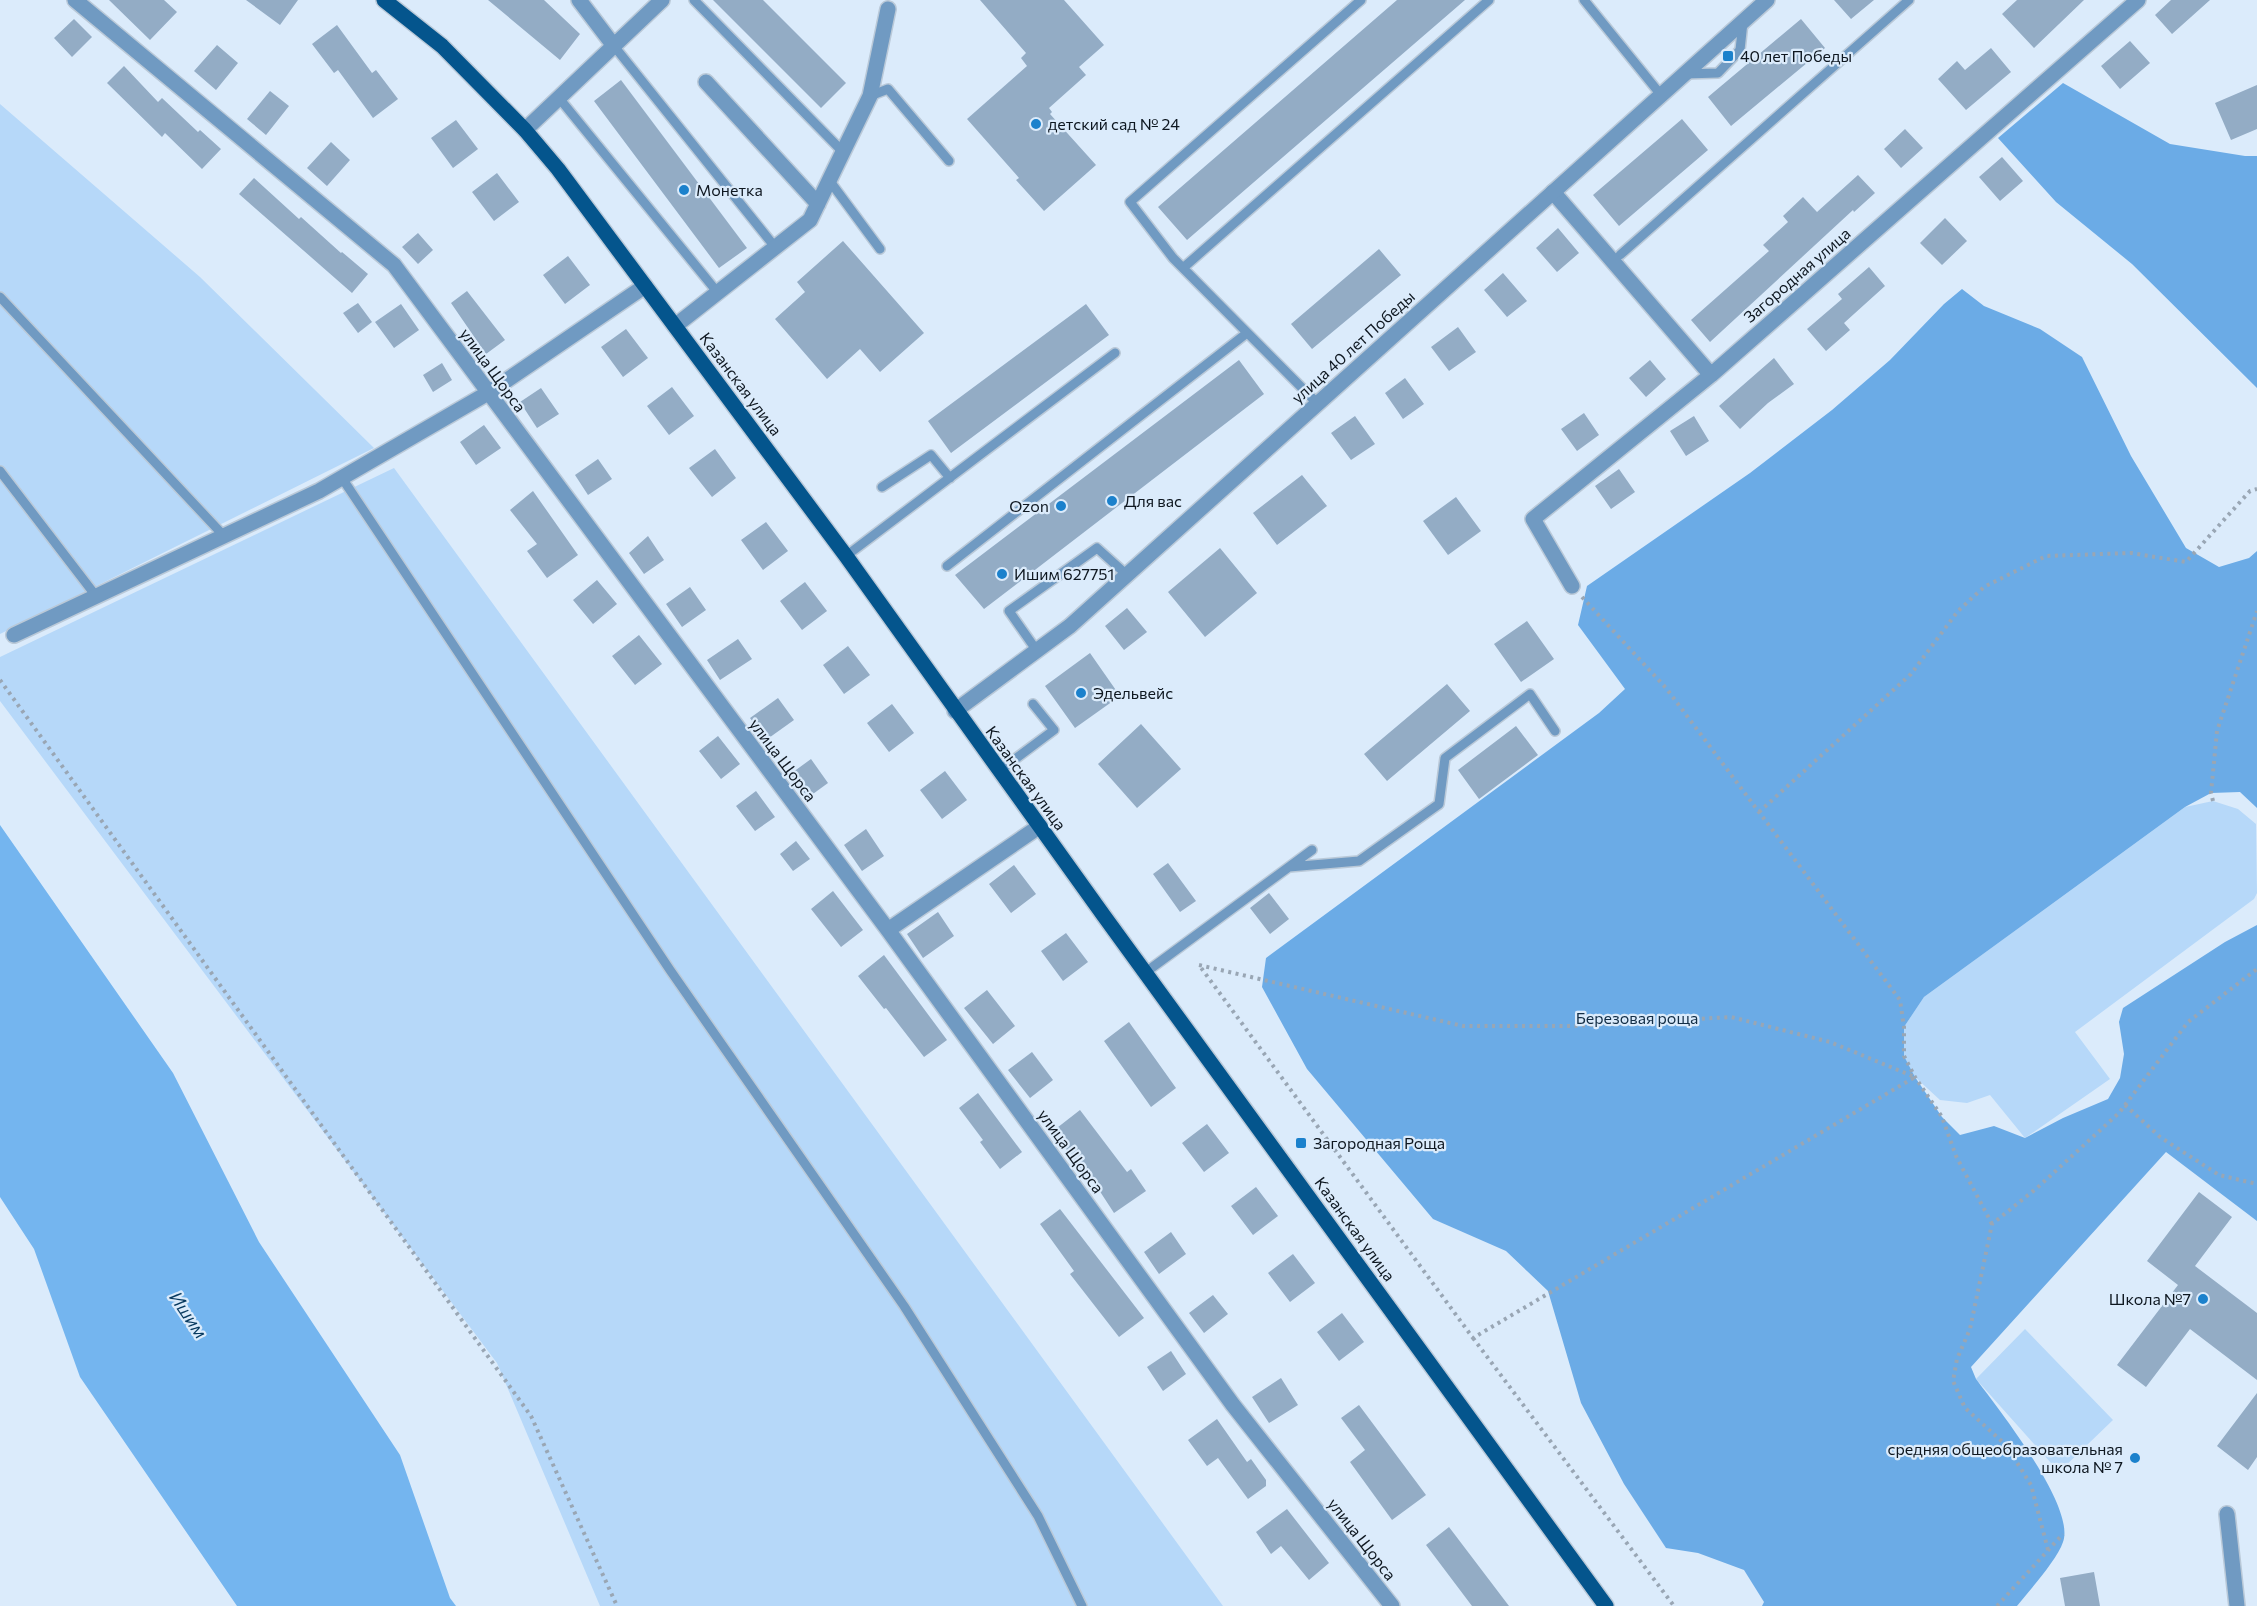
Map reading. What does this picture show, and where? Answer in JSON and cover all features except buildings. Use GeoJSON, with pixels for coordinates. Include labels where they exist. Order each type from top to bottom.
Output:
{"type":"FeatureCollection","features":[{"type":"Feature","properties":{"kind":"main road","name":"Казанская улица"},"geometry":{"type":"LineString","coordinates":[[384,0],[442,46],[525,130],[558,169],[846,556],[955,711],[1606,1606]]}},
{"type":"Feature","properties":{"kind":"street","name":"улица Щорса"},"geometry":{"type":"LineString","coordinates":[[75,0],[394,265],[888,930],[1233,1405],[1392,1606]]}},
{"type":"Feature","properties":{"kind":"street"},"geometry":{"type":"LineString","coordinates":[[579,0],[614,46]]}},
{"type":"Feature","properties":{"kind":"street"},"geometry":{"type":"LineString","coordinates":[[525,130],[663,0]]}},
{"type":"Feature","properties":{"kind":"street","name":"улица 40 лет Победы"},"geometry":{"type":"LineString","coordinates":[[955,711],[1070,626],[1767,0]]}},
{"type":"Feature","properties":{"kind":"street","name":"Загородная улица"},"geometry":{"type":"LineString","coordinates":[[1572,586],[1533,519],[1711,375],[2138,0]]}},
{"type":"Feature","properties":{"kind":"street"},"geometry":{"type":"LineString","coordinates":[[675,326],[810,220],[870,96],[888,9]]}},
{"type":"Feature","properties":{"kind":"street"},"geometry":{"type":"LineString","coordinates":[[706,82],[818,204]]}},
{"type":"Feature","properties":{"kind":"street"},"geometry":{"type":"LineString","coordinates":[[1553,192],[1711,375]]}},
{"type":"Feature","properties":{"kind":"street"},"geometry":{"type":"LineString","coordinates":[[14,635],[320,491],[488,393],[645,286]]}},
{"type":"Feature","properties":{"kind":"street"},"geometry":{"type":"LineString","coordinates":[[888,930],[1040,826]]}},
{"type":"Feature","properties":{"kind":"street"},"geometry":{"type":"LineString","coordinates":[[2228,1514],[2237,1606]]}},
{"type":"Feature","properties":{"kind":"lane"},"geometry":{"type":"LineString","coordinates":[[693,0],[843,152]]}},
{"type":"Feature","properties":{"kind":"lane"},"geometry":{"type":"LineString","coordinates":[[1318,404],[1183,268],[1130,202],[1361,0]]}},
{"type":"Feature","properties":{"kind":"lane"},"geometry":{"type":"LineString","coordinates":[[1183,268],[1489,0]]}},
{"type":"Feature","properties":{"kind":"lane"},"geometry":{"type":"LineString","coordinates":[[1584,0],[1661,95]]}},
{"type":"Feature","properties":{"kind":"lane"},"geometry":{"type":"LineString","coordinates":[[1620,255],[1909,0]]}},
{"type":"Feature","properties":{"kind":"lane"},"geometry":{"type":"LineString","coordinates":[[1686,74],[1718,74],[1740,50],[1743,22]]}},
{"type":"Feature","properties":{"kind":"lane"},"geometry":{"type":"LineString","coordinates":[[614,46],[775,247]]}},
{"type":"Feature","properties":{"kind":"lane"},"geometry":{"type":"LineString","coordinates":[[870,96],[888,89],[949,161]]}},
{"type":"Feature","properties":{"kind":"lane"},"geometry":{"type":"LineString","coordinates":[[559,98],[718,293]]}},
{"type":"Feature","properties":{"kind":"lane"},"geometry":{"type":"LineString","coordinates":[[829,180],[880,249]]}},
{"type":"Feature","properties":{"kind":"lane"},"geometry":{"type":"LineString","coordinates":[[0,297],[224,536]]}},
{"type":"Feature","properties":{"kind":"lane"},"geometry":{"type":"LineString","coordinates":[[947,566],[1247,333]]}},
{"type":"Feature","properties":{"kind":"lane"},"geometry":{"type":"LineString","coordinates":[[846,556],[1115,353]]}},
{"type":"Feature","properties":{"kind":"lane"},"geometry":{"type":"LineString","coordinates":[[882,487],[931,455],[950,478]]}},
{"type":"Feature","properties":{"kind":"lane"},"geometry":{"type":"LineString","coordinates":[[0,471],[96,596]]}},
{"type":"Feature","properties":{"kind":"lane"},"geometry":{"type":"LineString","coordinates":[[342,478],[670,970],[904,1306],[1038,1516],[1082,1606]]}},
{"type":"Feature","properties":{"kind":"lane"},"geometry":{"type":"LineString","coordinates":[[1037,651],[1009,611],[1097,548],[1127,574]]}},
{"type":"Feature","properties":{"kind":"lane"},"geometry":{"type":"LineString","coordinates":[[1289,867],[1359,861],[1439,804],[1445,758],[1530,694],[1555,730]]}},
{"type":"Feature","properties":{"kind":"lane"},"geometry":{"type":"LineString","coordinates":[[999,771],[1054,730],[1033,704]]}},
{"type":"Feature","properties":{"kind":"lane"},"geometry":{"type":"LineString","coordinates":[[1146,972],[1312,850]]}},
{"type":"Feature","properties":{"kind":"path"},"geometry":{"type":"LineString","coordinates":[[1759,812],[1911,674],[1958,611],[1984,588],[2046,556],[2131,553],[2186,562],[2250,491],[2257,489]]}},
{"type":"Feature","properties":{"kind":"path"},"geometry":{"type":"LineString","coordinates":[[1572,586],[1666,688],[1900,1000],[1904,1027],[1904,1056],[1942,1117],[1956,1156],[1992,1224]]}},
{"type":"Feature","properties":{"kind":"path"},"geometry":{"type":"LineString","coordinates":[[2213,801],[2211,793],[2217,731],[2257,611]]}},
{"type":"Feature","properties":{"kind":"path"},"geometry":{"type":"LineString","coordinates":[[0,680],[531,1416],[617,1606]]}},
{"type":"Feature","properties":{"kind":"path"},"geometry":{"type":"LineString","coordinates":[[1674,1606],[1198,965],[1463,1026],[1574,1026],[1731,1017],[1830,1042],[1915,1077]]}},
{"type":"Feature","properties":{"kind":"path"},"geometry":{"type":"LineString","coordinates":[[2048,1550],[2031,1485],[2006,1445],[1965,1408],[1953,1382],[1957,1359],[1970,1329],[1992,1224],[2037,1188],[2119,1113],[2188,1022],[2257,969]]}},
{"type":"Feature","properties":{"kind":"path"},"geometry":{"type":"LineString","coordinates":[[1473,1338],[1915,1077]]}},
{"type":"Feature","properties":{"kind":"path"},"geometry":{"type":"LineString","coordinates":[[2125,1105],[2160,1137],[2219,1175],[2257,1185]]}},
{"type":"Feature","properties":{"kind":"path"},"geometry":{"type":"LineString","coordinates":[[1997,1606],[2063,1534]]}},
{"type":"Feature","properties":{"kind":"shaded area"},"geometry":{"type":"Polygon","coordinates":[[[0,104],[200,277],[374,448],[0,634],[0,104]]]}},
{"type":"Feature","properties":{"kind":"shaded area"},"geometry":{"type":"Polygon","coordinates":[[[394,468],[1223,1606],[600,1606],[497,1363],[0,701],[0,657],[394,468]]]}},
{"type":"Feature","properties":{"kind":"shaded area"},"geometry":{"type":"Polygon","coordinates":[[[2213,801],[2238,809],[2256,824],[2257,893],[2254,899],[2075,1032],[2110,1079],[2025,1138],[1990,1095],[1967,1103],[1940,1100],[1915,1077],[1904,1056],[1904,1027],[1924,997],[2185,807],[2213,801]]]}},
{"type":"Feature","properties":{"kind":"shaded area"},"geometry":{"type":"Polygon","coordinates":[[[2025,1329],[2113,1420],[2059,1472],[1976,1379],[2025,1329]]]}},
{"type":"Feature","properties":{"kind":"green space"},"geometry":{"type":"Polygon","coordinates":[[[2063,83],[2170,144],[2257,156],[2257,388],[2132,264],[2056,202],[1998,138],[2063,83]]]}},
{"type":"Feature","properties":{"kind":"green space","name":"Березовая роща"},"geometry":{"type":"Polygon","coordinates":[[[1962,289],[1984,306],[2040,329],[2082,357],[2131,456],[2186,548],[2219,567],[2249,558],[2257,551],[2257,808],[2240,792],[2211,793],[2185,807],[1924,997],[1904,1027],[1904,1056],[1942,1117],[1960,1135],[1994,1126],[2025,1138],[2063,1118],[2108,1099],[2120,1078],[2124,1054],[2119,1022],[2123,1008],[2225,942],[2257,925],[2257,1221],[2166,1152],[1971,1367],[1976,1379],[2033,1458],[2058,1506],[2064,1526],[2060,1549],[2017,1606],[1762,1606],[1764,1602],[1744,1570],[1698,1553],[1666,1548],[1624,1484],[1581,1403],[1548,1291],[1506,1251],[1433,1219],[1307,1069],[1262,987],[1266,958],[1599,713],[1625,689],[1578,625],[1587,586],[1750,473],[1832,410],[1890,360],[1944,304],[1962,289]]]}},
{"type":"Feature","properties":{"kind":"water","name":"Ишим"},"geometry":{"type":"Polygon","coordinates":[[[0,825],[173,1073],[259,1242],[400,1455],[450,1598],[456,1606],[237,1606],[80,1377],[34,1249],[0,1197],[0,825]]]}},
{"type":"Feature","properties":{"kind":"place","name":"40 лет Победы"},"geometry":{"type":"Point","coordinates":[1728,56]}},
{"type":"Feature","properties":{"kind":"place","name":"детский сад № 24"},"geometry":{"type":"Point","coordinates":[1036,124]}},
{"type":"Feature","properties":{"kind":"place","name":"Монетка"},"geometry":{"type":"Point","coordinates":[684,190]}},
{"type":"Feature","properties":{"kind":"place","name":"Для вас"},"geometry":{"type":"Point","coordinates":[1112,501]}},
{"type":"Feature","properties":{"kind":"place","name":"Ozon"},"geometry":{"type":"Point","coordinates":[1061,506]}},
{"type":"Feature","properties":{"kind":"place","name":"Ишим 627751"},"geometry":{"type":"Point","coordinates":[1002,574]}},
{"type":"Feature","properties":{"kind":"place","name":"Эдельвейс"},"geometry":{"type":"Point","coordinates":[1081,693]}},
{"type":"Feature","properties":{"kind":"place","name":"Загородная Роща"},"geometry":{"type":"Point","coordinates":[1301,1143]}},
{"type":"Feature","properties":{"kind":"place","name":"Школа №7"},"geometry":{"type":"Point","coordinates":[2203,1299]}},
{"type":"Feature","properties":{"kind":"place","name":"средняя общеобразовательная школа № 7"},"geometry":{"type":"Point","coordinates":[2135,1458]}}]}
